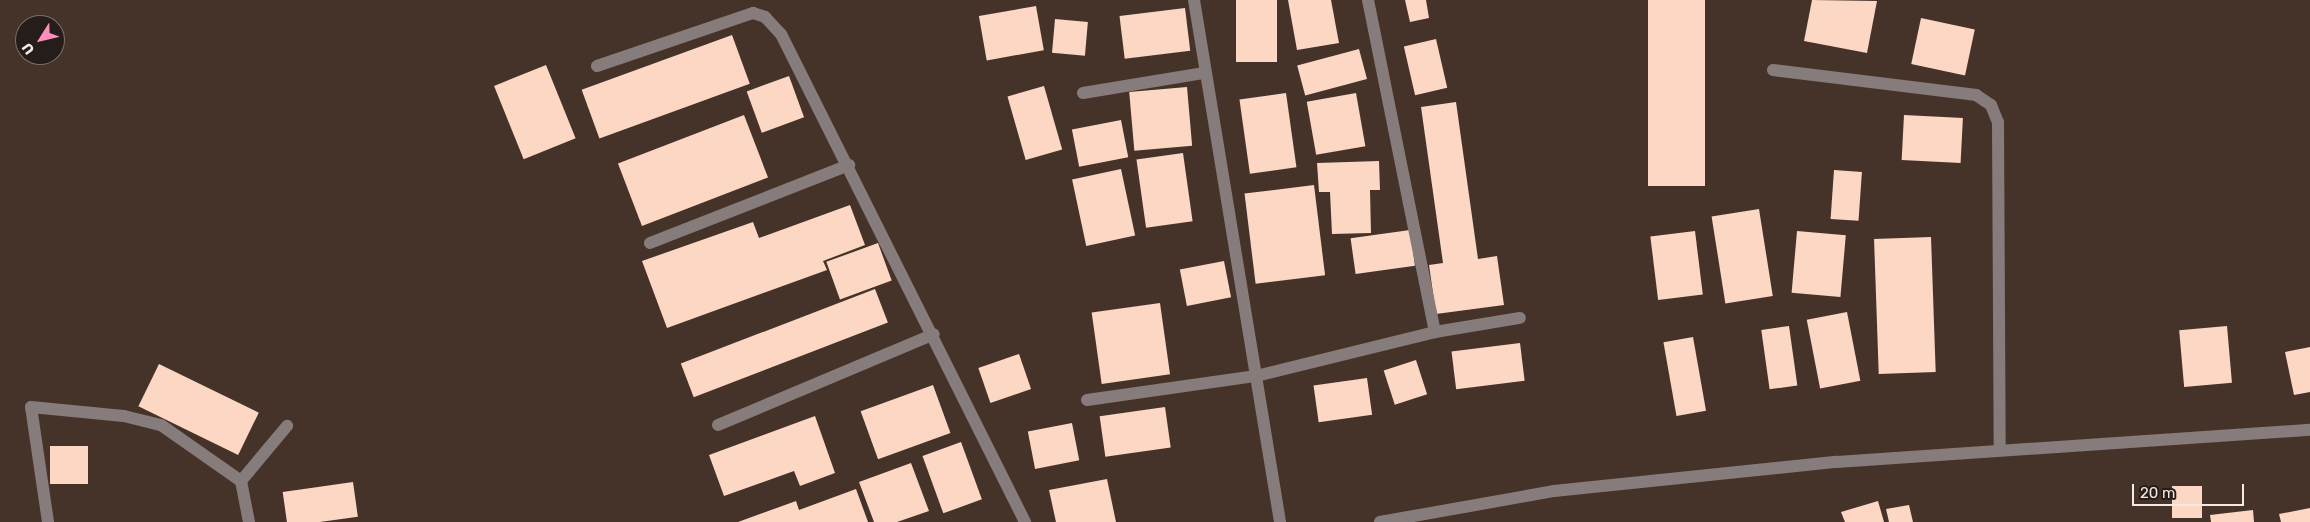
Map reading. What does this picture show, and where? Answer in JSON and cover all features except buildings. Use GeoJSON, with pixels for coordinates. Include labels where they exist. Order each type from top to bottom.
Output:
{"type":"FeatureCollection","features":[{"type":"Feature","properties":{"kind":"street"},"geometry":{"type":"LineString","coordinates":[[1194,0],[1204,73],[1280,522]]}},
{"type":"Feature","properties":{"kind":"street"},"geometry":{"type":"LineString","coordinates":[[1368,0],[1435,332]]}},
{"type":"Feature","properties":{"kind":"street"},"geometry":{"type":"LineString","coordinates":[[597,66],[753,14],[765,17],[781,34],[934,334],[1025,522]]}},
{"type":"Feature","properties":{"kind":"street"},"geometry":{"type":"LineString","coordinates":[[1773,70],[1976,95],[1991,105],[1998,122],[2000,450]]}},
{"type":"Feature","properties":{"kind":"street"},"geometry":{"type":"LineString","coordinates":[[1083,93],[1204,73]]}},
{"type":"Feature","properties":{"kind":"street"},"geometry":{"type":"LineString","coordinates":[[650,243],[849,165]]}},
{"type":"Feature","properties":{"kind":"street"},"geometry":{"type":"LineString","coordinates":[[1088,400],[1256,376],[1435,332],[1520,318]]}},
{"type":"Feature","properties":{"kind":"street"},"geometry":{"type":"LineString","coordinates":[[718,425],[934,334]]}},
{"type":"Feature","properties":{"kind":"street"},"geometry":{"type":"LineString","coordinates":[[48,522],[31,407],[124,416],[161,425],[241,481],[249,522]]}},
{"type":"Feature","properties":{"kind":"street"},"geometry":{"type":"LineString","coordinates":[[241,481],[287,426]]}},
{"type":"Feature","properties":{"kind":"street"},"geometry":{"type":"LineString","coordinates":[[1380,522],[1554,491],[2000,450],[2310,430]]}}]}
